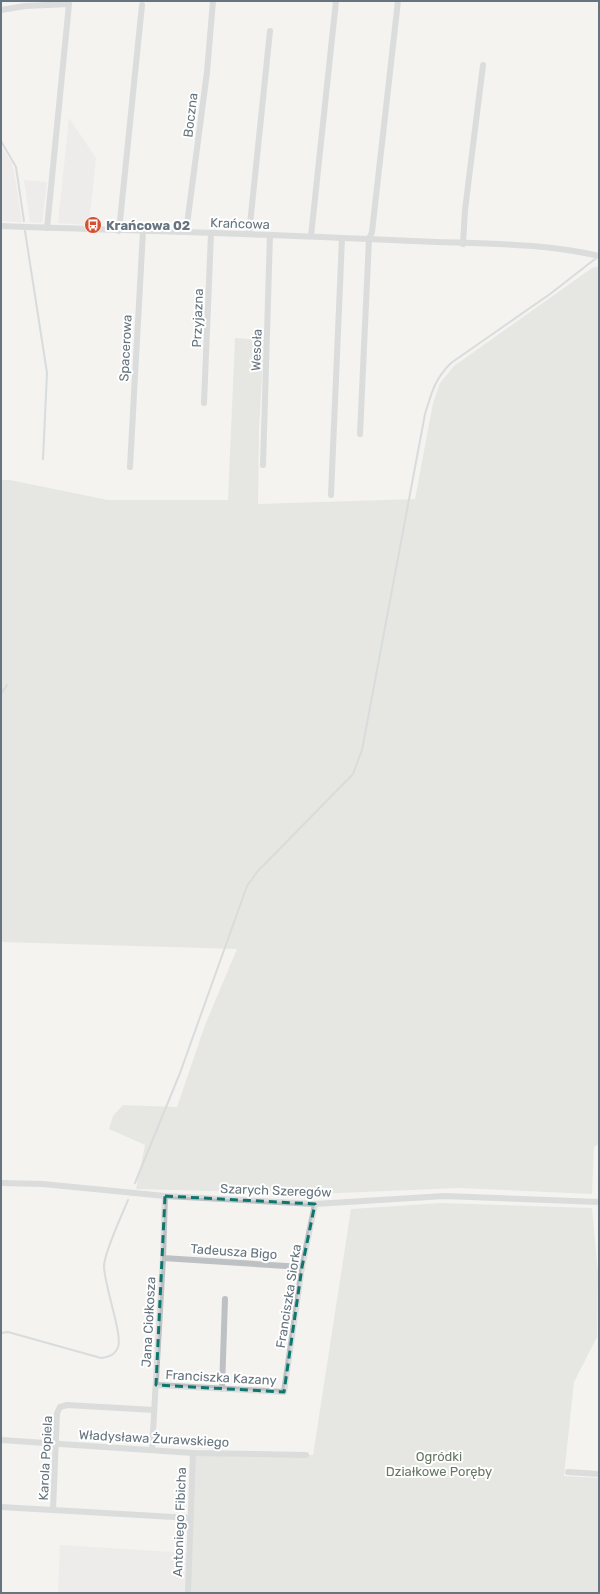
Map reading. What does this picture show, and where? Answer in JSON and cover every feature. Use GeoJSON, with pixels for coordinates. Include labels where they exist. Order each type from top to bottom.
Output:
{"type":"FeatureCollection","features":[{"type":"Feature","properties":{"kind":"street","name":"Boczna"},"geometry":{"type":"LineString","coordinates":[[186,232],[207,72],[213,1]]}},
{"type":"Feature","properties":{"kind":"street"},"geometry":{"type":"LineString","coordinates":[[311,236],[336,1]]}},
{"type":"Feature","properties":{"kind":"street"},"geometry":{"type":"LineString","coordinates":[[360,434],[369,239],[372,232],[398,1]]}},
{"type":"Feature","properties":{"kind":"street"},"geometry":{"type":"LineString","coordinates":[[1,10],[25,6],[70,4],[47,228]]}},
{"type":"Feature","properties":{"kind":"street"},"geometry":{"type":"LineString","coordinates":[[119,231],[142,5]]}},
{"type":"Feature","properties":{"kind":"street"},"geometry":{"type":"LineString","coordinates":[[248,234],[270,31]]}},
{"type":"Feature","properties":{"kind":"street"},"geometry":{"type":"LineString","coordinates":[[463,244],[465,210],[484,65]]}},
{"type":"Feature","properties":{"kind":"street","name":"Krańcowa"},"geometry":{"type":"LineString","coordinates":[[1,226],[311,236],[572,250],[599,256]]}},
{"type":"Feature","properties":{"kind":"street","name":"Spacerowa"},"geometry":{"type":"LineString","coordinates":[[130,467],[143,231]]}},
{"type":"Feature","properties":{"kind":"street","name":"Przyjazna"},"geometry":{"type":"LineString","coordinates":[[204,403],[211,233]]}},
{"type":"Feature","properties":{"kind":"street","name":"Wesoła"},"geometry":{"type":"LineString","coordinates":[[263,465],[270,235]]}},
{"type":"Feature","properties":{"kind":"street"},"geometry":{"type":"LineString","coordinates":[[331,495],[342,238]]}},
{"type":"Feature","properties":{"kind":"street","name":"Szarych Szeregów"},"geometry":{"type":"LineString","coordinates":[[1,1183],[43,1184],[165,1196],[315,1204],[444,1196],[599,1202]]}},
{"type":"Feature","properties":{"kind":"street","name":"Jana Ciołkosza"},"geometry":{"type":"LineString","coordinates":[[152,1449],[165,1196]]}},
{"type":"Feature","properties":{"kind":"street","name":"Franciszka Siorka"},"geometry":{"type":"LineString","coordinates":[[284,1392],[302,1267],[315,1204]]}},
{"type":"Feature","properties":{"kind":"street","name":"Tadeusza Bigo"},"geometry":{"type":"LineString","coordinates":[[163,1258],[302,1267]]}},
{"type":"Feature","properties":{"kind":"street"},"geometry":{"type":"LineString","coordinates":[[222,1389],[226,1299]]}},
{"type":"Feature","properties":{"kind":"street","name":"Franciszka Kazany"},"geometry":{"type":"LineString","coordinates":[[156,1385],[284,1392]]}},
{"type":"Feature","properties":{"kind":"street","name":"Karola Popiela"},"geometry":{"type":"LineString","coordinates":[[53,1510],[57,1413],[60,1407],[67,1405],[154,1410]]}},
{"type":"Feature","properties":{"kind":"street","name":"Władysława Żurawskiego"},"geometry":{"type":"LineString","coordinates":[[1,1440],[152,1449],[193,1453],[306,1455]]}},
{"type":"Feature","properties":{"kind":"street","name":"Antoniego Fibicha"},"geometry":{"type":"LineString","coordinates":[[188,1593],[193,1453]]}},
{"type":"Feature","properties":{"kind":"street"},"geometry":{"type":"LineString","coordinates":[[568,1472],[599,1474]]}},
{"type":"Feature","properties":{"kind":"street"},"geometry":{"type":"LineString","coordinates":[[1,1507],[190,1518]]}},
{"type":"Feature","properties":{"kind":"highlighted area"},"geometry":{"type":"Polygon","coordinates":[[[165,1196],[315,1204],[302,1267],[284,1392],[156,1385],[165,1196]]]}},
{"type":"Feature","properties":{"kind":"shaded area"},"geometry":{"type":"Polygon","coordinates":[[[69,118],[96,158],[89,225],[58,223],[69,118]]]}},
{"type":"Feature","properties":{"kind":"shaded area"},"geometry":{"type":"Polygon","coordinates":[[[1,145],[11,162],[14,171],[22,222],[1,221],[1,145]]]}},
{"type":"Feature","properties":{"kind":"shaded area"},"geometry":{"type":"Polygon","coordinates":[[[24,180],[47,182],[42,223],[30,222],[24,180]]]}},
{"type":"Feature","properties":{"kind":"shaded area"},"geometry":{"type":"Polygon","coordinates":[[[60,1545],[189,1553],[188,1593],[58,1593],[60,1545]]]}},
{"type":"Feature","properties":{"kind":"green space"},"geometry":{"type":"Polygon","coordinates":[[[599,266],[599,1144],[594,1147],[592,1194],[459,1188],[316,1194],[136,1189],[145,1145],[109,1129],[113,1116],[123,1105],[177,1107],[205,1025],[237,949],[1,942],[1,480],[10,480],[108,500],[228,500],[235,338],[264,340],[259,430],[258,504],[415,499],[433,403],[440,383],[454,366],[592,268],[599,266]]]}},
{"type":"Feature","properties":{"kind":"green space","name":"Ogródki Działkowe Poręby"},"geometry":{"type":"Polygon","coordinates":[[[441,1203],[592,1208],[598,1273],[597,1337],[574,1382],[564,1476],[599,1478],[599,1593],[188,1593],[193,1453],[313,1455],[351,1209],[441,1203]]]}},
{"type":"Feature","properties":{"kind":"waterway"},"geometry":{"type":"LineString","coordinates":[[1,141],[16,167],[24,221]]}},
{"type":"Feature","properties":{"kind":"waterway"},"geometry":{"type":"LineString","coordinates":[[25,231],[47,373],[43,459]]}},
{"type":"Feature","properties":{"kind":"waterway"},"geometry":{"type":"LineString","coordinates":[[135,1183],[180,1073],[247,886],[257,872],[353,774],[362,750],[425,414],[434,387],[445,369],[451,363],[550,294],[595,259]]}},
{"type":"Feature","properties":{"kind":"waterway"},"geometry":{"type":"LineString","coordinates":[[1,694],[7,685]]}},
{"type":"Feature","properties":{"kind":"waterway"},"geometry":{"type":"LineString","coordinates":[[1,1333],[8,1332],[101,1358],[109,1356],[115,1352],[119,1341],[118,1332],[104,1266],[110,1243],[128,1200]]}},
{"type":"Feature","properties":{"kind":"place","name":"Krańcowa 02"},"geometry":{"type":"Point","coordinates":[93,225]}}]}
